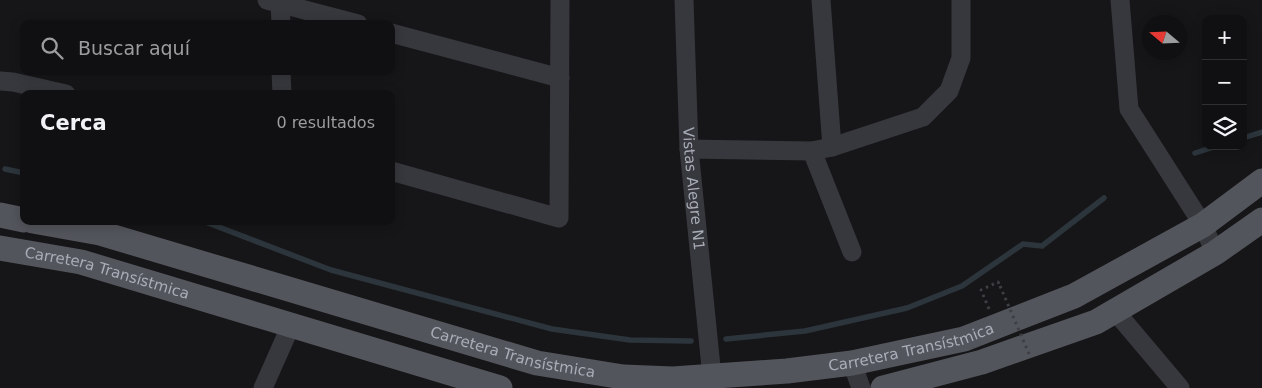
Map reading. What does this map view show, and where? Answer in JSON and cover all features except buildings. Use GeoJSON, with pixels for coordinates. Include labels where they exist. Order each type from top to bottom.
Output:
{"type":"FeatureCollection","features":[{"type":"Feature","properties":{"kind":"main road","name":"Carretera Transístmica"},"geometry":{"type":"LineString","coordinates":[[54,225],[100,234],[538,363],[610,381],[673,379],[787,371],[852,363],[964,339],[1074,296],[1203,225],[1262,181]]}},
{"type":"Feature","properties":{"kind":"main road"},"geometry":{"type":"LineString","coordinates":[[0,215],[20,219]]}},
{"type":"Feature","properties":{"kind":"main road","name":"Carretera Transístmica"},"geometry":{"type":"LineString","coordinates":[[883,388],[982,362],[1096,322],[1215,254],[1262,220]]}},
{"type":"Feature","properties":{"kind":"main road","name":"Carretera Transístmica"},"geometry":{"type":"LineString","coordinates":[[0,248],[81,262],[500,388]]}},
{"type":"Feature","properties":{"kind":"street"},"geometry":{"type":"LineString","coordinates":[[395,172],[559,218],[560,0]]}},
{"type":"Feature","properties":{"kind":"street","name":"Vistas Alegre N1"},"geometry":{"type":"LineString","coordinates":[[684,0],[689,149],[712,377]]}},
{"type":"Feature","properties":{"kind":"street"},"geometry":{"type":"LineString","coordinates":[[820,0],[832,147]]}},
{"type":"Feature","properties":{"kind":"street"},"geometry":{"type":"LineString","coordinates":[[689,149],[812,151],[832,147],[923,117],[949,92],[961,58],[961,0]]}},
{"type":"Feature","properties":{"kind":"street"},"geometry":{"type":"LineString","coordinates":[[1120,0],[1129,109],[1203,225],[1215,254]]}},
{"type":"Feature","properties":{"kind":"street"},"geometry":{"type":"LineString","coordinates":[[279,20],[276,1],[344,20]]}},
{"type":"Feature","properties":{"kind":"street"},"geometry":{"type":"LineString","coordinates":[[395,34],[560,78]]}},
{"type":"Feature","properties":{"kind":"street"},"geometry":{"type":"LineString","coordinates":[[281,75],[282,90]]}},
{"type":"Feature","properties":{"kind":"street"},"geometry":{"type":"LineString","coordinates":[[0,81],[48,90]]}},
{"type":"Feature","properties":{"kind":"street"},"geometry":{"type":"LineString","coordinates":[[812,151],[852,252]]}},
{"type":"Feature","properties":{"kind":"street"},"geometry":{"type":"LineString","coordinates":[[1115,311],[1180,388]]}},
{"type":"Feature","properties":{"kind":"street"},"geometry":{"type":"LineString","coordinates":[[263,388],[291,325]]}},
{"type":"Feature","properties":{"kind":"street"},"geometry":{"type":"LineString","coordinates":[[852,363],[861,388]]}},
{"type":"Feature","properties":{"kind":"path"},"geometry":{"type":"LineString","coordinates":[[981,290],[998,282],[1030,356]]}},
{"type":"Feature","properties":{"kind":"waterway"},"geometry":{"type":"LineString","coordinates":[[1247,137],[1262,132]]}},
{"type":"Feature","properties":{"kind":"waterway"},"geometry":{"type":"LineString","coordinates":[[1195,153],[1204,150]]}},
{"type":"Feature","properties":{"kind":"waterway"},"geometry":{"type":"LineString","coordinates":[[5,169],[20,172]]}},
{"type":"Feature","properties":{"kind":"waterway"},"geometry":{"type":"LineString","coordinates":[[726,339],[805,331],[907,308],[962,286],[1023,244],[1042,246],[1104,198]]}},
{"type":"Feature","properties":{"kind":"waterway"},"geometry":{"type":"LineString","coordinates":[[213,225],[331,270],[552,329],[630,340],[691,341]]}}]}
